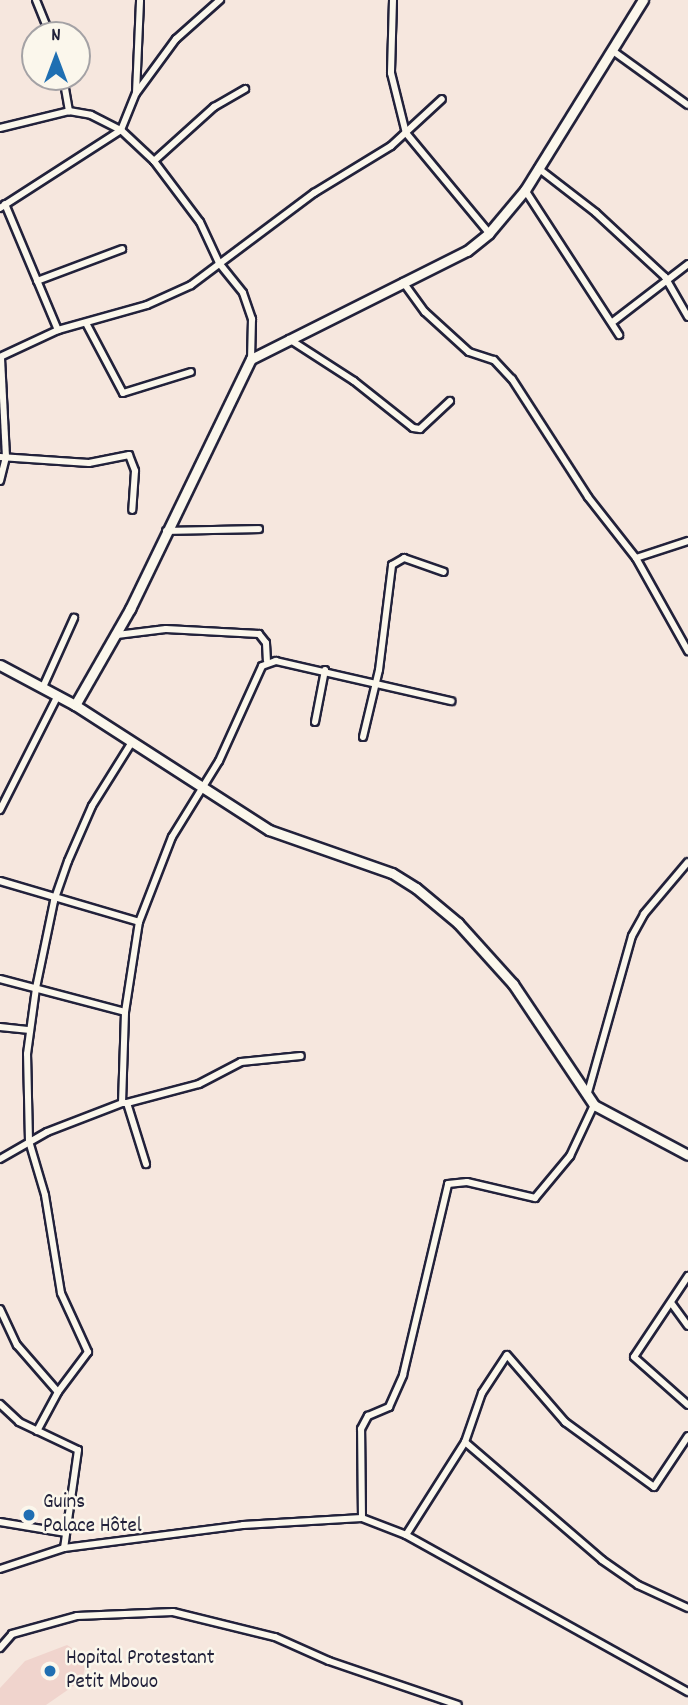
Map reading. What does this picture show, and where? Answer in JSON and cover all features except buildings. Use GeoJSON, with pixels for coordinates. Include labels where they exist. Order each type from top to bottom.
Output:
{"type":"FeatureCollection","features":[{"type":"Feature","properties":{"kind":"street"},"geometry":{"type":"LineString","coordinates":[[36,0],[44,21]]}},
{"type":"Feature","properties":{"kind":"street"},"geometry":{"type":"LineString","coordinates":[[136,93],[140,0]]}},
{"type":"Feature","properties":{"kind":"street"},"geometry":{"type":"LineString","coordinates":[[58,330],[2,206],[121,130],[136,93],[176,39],[220,0]]}},
{"type":"Feature","properties":{"kind":"street"},"geometry":{"type":"LineString","coordinates":[[393,0],[391,73],[406,133],[489,233]]}},
{"type":"Feature","properties":{"kind":"street"},"geometry":{"type":"LineString","coordinates":[[250,359],[467,251],[489,233],[525,190],[643,0]]}},
{"type":"Feature","properties":{"kind":"street"},"geometry":{"type":"LineString","coordinates":[[613,51],[688,105]]}},
{"type":"Feature","properties":{"kind":"street"},"geometry":{"type":"LineString","coordinates":[[154,161],[214,107],[246,89]]}},
{"type":"Feature","properties":{"kind":"street"},"geometry":{"type":"LineString","coordinates":[[65,91],[69,111]]}},
{"type":"Feature","properties":{"kind":"street"},"geometry":{"type":"LineString","coordinates":[[0,481],[3,457],[1,357],[58,330],[86,323],[191,285],[314,192],[406,133],[442,99]]}},
{"type":"Feature","properties":{"kind":"street"},"geometry":{"type":"LineString","coordinates":[[0,128],[69,111],[91,115],[121,130],[154,161],[200,222],[219,263],[243,293],[252,319],[250,359],[117,635],[75,705]]}},
{"type":"Feature","properties":{"kind":"street"},"geometry":{"type":"LineString","coordinates":[[538,168],[596,213],[665,277],[688,317]]}},
{"type":"Feature","properties":{"kind":"street"},"geometry":{"type":"LineString","coordinates":[[525,190],[614,321],[619,334]]}},
{"type":"Feature","properties":{"kind":"street"},"geometry":{"type":"LineString","coordinates":[[37,281],[122,249]]}},
{"type":"Feature","properties":{"kind":"street"},"geometry":{"type":"LineString","coordinates":[[614,321],[665,277],[688,264]]}},
{"type":"Feature","properties":{"kind":"street"},"geometry":{"type":"LineString","coordinates":[[403,282],[425,312],[469,352],[494,360],[512,379],[588,497],[636,558],[688,651]]}},
{"type":"Feature","properties":{"kind":"street"},"geometry":{"type":"LineString","coordinates":[[86,323],[123,393],[191,372]]}},
{"type":"Feature","properties":{"kind":"street"},"geometry":{"type":"LineString","coordinates":[[288,338],[354,381],[413,428],[420,429],[450,401]]}},
{"type":"Feature","properties":{"kind":"street"},"geometry":{"type":"LineString","coordinates":[[3,457],[89,463],[129,455],[135,471],[132,510]]}},
{"type":"Feature","properties":{"kind":"street"},"geometry":{"type":"LineString","coordinates":[[166,531],[259,529]]}},
{"type":"Feature","properties":{"kind":"street"},"geometry":{"type":"LineString","coordinates":[[636,558],[688,541]]}},
{"type":"Feature","properties":{"kind":"street"},"geometry":{"type":"LineString","coordinates":[[363,737],[377,682],[392,565],[404,558],[444,572]]}},
{"type":"Feature","properties":{"kind":"street"},"geometry":{"type":"LineString","coordinates":[[43,687],[74,618]]}},
{"type":"Feature","properties":{"kind":"street"},"geometry":{"type":"LineString","coordinates":[[117,635],[166,629],[259,634],[267,643],[267,660],[235,732],[172,837],[139,922],[125,1012],[125,1103],[146,1164]]}},
{"type":"Feature","properties":{"kind":"street"},"geometry":{"type":"LineString","coordinates":[[267,660],[325,670],[451,701]]}},
{"type":"Feature","properties":{"kind":"street"},"geometry":{"type":"LineString","coordinates":[[0,665],[75,705],[269,830],[392,873],[434,902],[513,984],[594,1105],[688,1155]]}},
{"type":"Feature","properties":{"kind":"street"},"geometry":{"type":"LineString","coordinates":[[315,722],[325,670]]}},
{"type":"Feature","properties":{"kind":"street"},"geometry":{"type":"LineString","coordinates":[[0,810],[58,695]]}},
{"type":"Feature","properties":{"kind":"street"},"geometry":{"type":"LineString","coordinates":[[37,1431],[58,1392],[88,1352],[61,1293],[45,1195],[29,1141],[30,1030],[54,901],[92,806],[132,742]]}},
{"type":"Feature","properties":{"kind":"street"},"geometry":{"type":"LineString","coordinates":[[587,1096],[632,936],[644,914],[688,862]]}},
{"type":"Feature","properties":{"kind":"street"},"geometry":{"type":"LineString","coordinates":[[0,881],[54,901],[139,922]]}},
{"type":"Feature","properties":{"kind":"street"},"geometry":{"type":"LineString","coordinates":[[0,979],[125,1012]]}},
{"type":"Feature","properties":{"kind":"street"},"geometry":{"type":"LineString","coordinates":[[0,1027],[30,1030]]}},
{"type":"Feature","properties":{"kind":"street"},"geometry":{"type":"LineString","coordinates":[[0,1159],[29,1141],[125,1103],[199,1084],[242,1062],[300,1056]]}},
{"type":"Feature","properties":{"kind":"street"},"geometry":{"type":"LineString","coordinates":[[362,1518],[360,1429],[368,1416],[389,1407],[403,1375],[448,1184],[467,1182],[535,1198],[570,1156],[594,1105]]}},
{"type":"Feature","properties":{"kind":"street"},"geometry":{"type":"LineString","coordinates":[[688,1276],[634,1357],[688,1405]]}},
{"type":"Feature","properties":{"kind":"street"},"geometry":{"type":"LineString","coordinates":[[671,1304],[688,1326]]}},
{"type":"Feature","properties":{"kind":"street"},"geometry":{"type":"LineString","coordinates":[[0,1309],[17,1345],[58,1392]]}},
{"type":"Feature","properties":{"kind":"street"},"geometry":{"type":"LineString","coordinates":[[406,1535],[465,1442],[482,1394],[507,1355],[565,1422],[654,1488],[688,1436]]}},
{"type":"Feature","properties":{"kind":"street"},"geometry":{"type":"LineString","coordinates":[[0,1405],[37,1431],[74,1444],[78,1450],[64,1548]]}},
{"type":"Feature","properties":{"kind":"street"},"geometry":{"type":"LineString","coordinates":[[465,1442],[602,1560],[638,1585],[688,1608]]}},
{"type":"Feature","properties":{"kind":"street"},"geometry":{"type":"LineString","coordinates":[[0,1569],[64,1548],[257,1524],[362,1518],[406,1535],[688,1692]]}},
{"type":"Feature","properties":{"kind":"street"},"geometry":{"type":"LineString","coordinates":[[0,1522],[66,1533]]}},
{"type":"Feature","properties":{"kind":"street"},"geometry":{"type":"LineString","coordinates":[[0,1648],[12,1634],[77,1616],[173,1612],[275,1637],[328,1661],[458,1705]]}},
{"type":"Feature","properties":{"kind":"shaded area","name":"Hopital Protestant Petit Mbouo"},"geometry":{"type":"Polygon","coordinates":[[[67,1645],[81,1654],[85,1667],[82,1680],[46,1705],[0,1705],[0,1688],[25,1661],[67,1645]]]}},
{"type":"Feature","properties":{"kind":"place","name":"Guins Palace Hôtel"},"geometry":{"type":"Point","coordinates":[29,1515]}},
{"type":"Feature","properties":{"kind":"place","name":"Hopital Protestant Petit Mbouo"},"geometry":{"type":"Point","coordinates":[50,1671]}}]}
